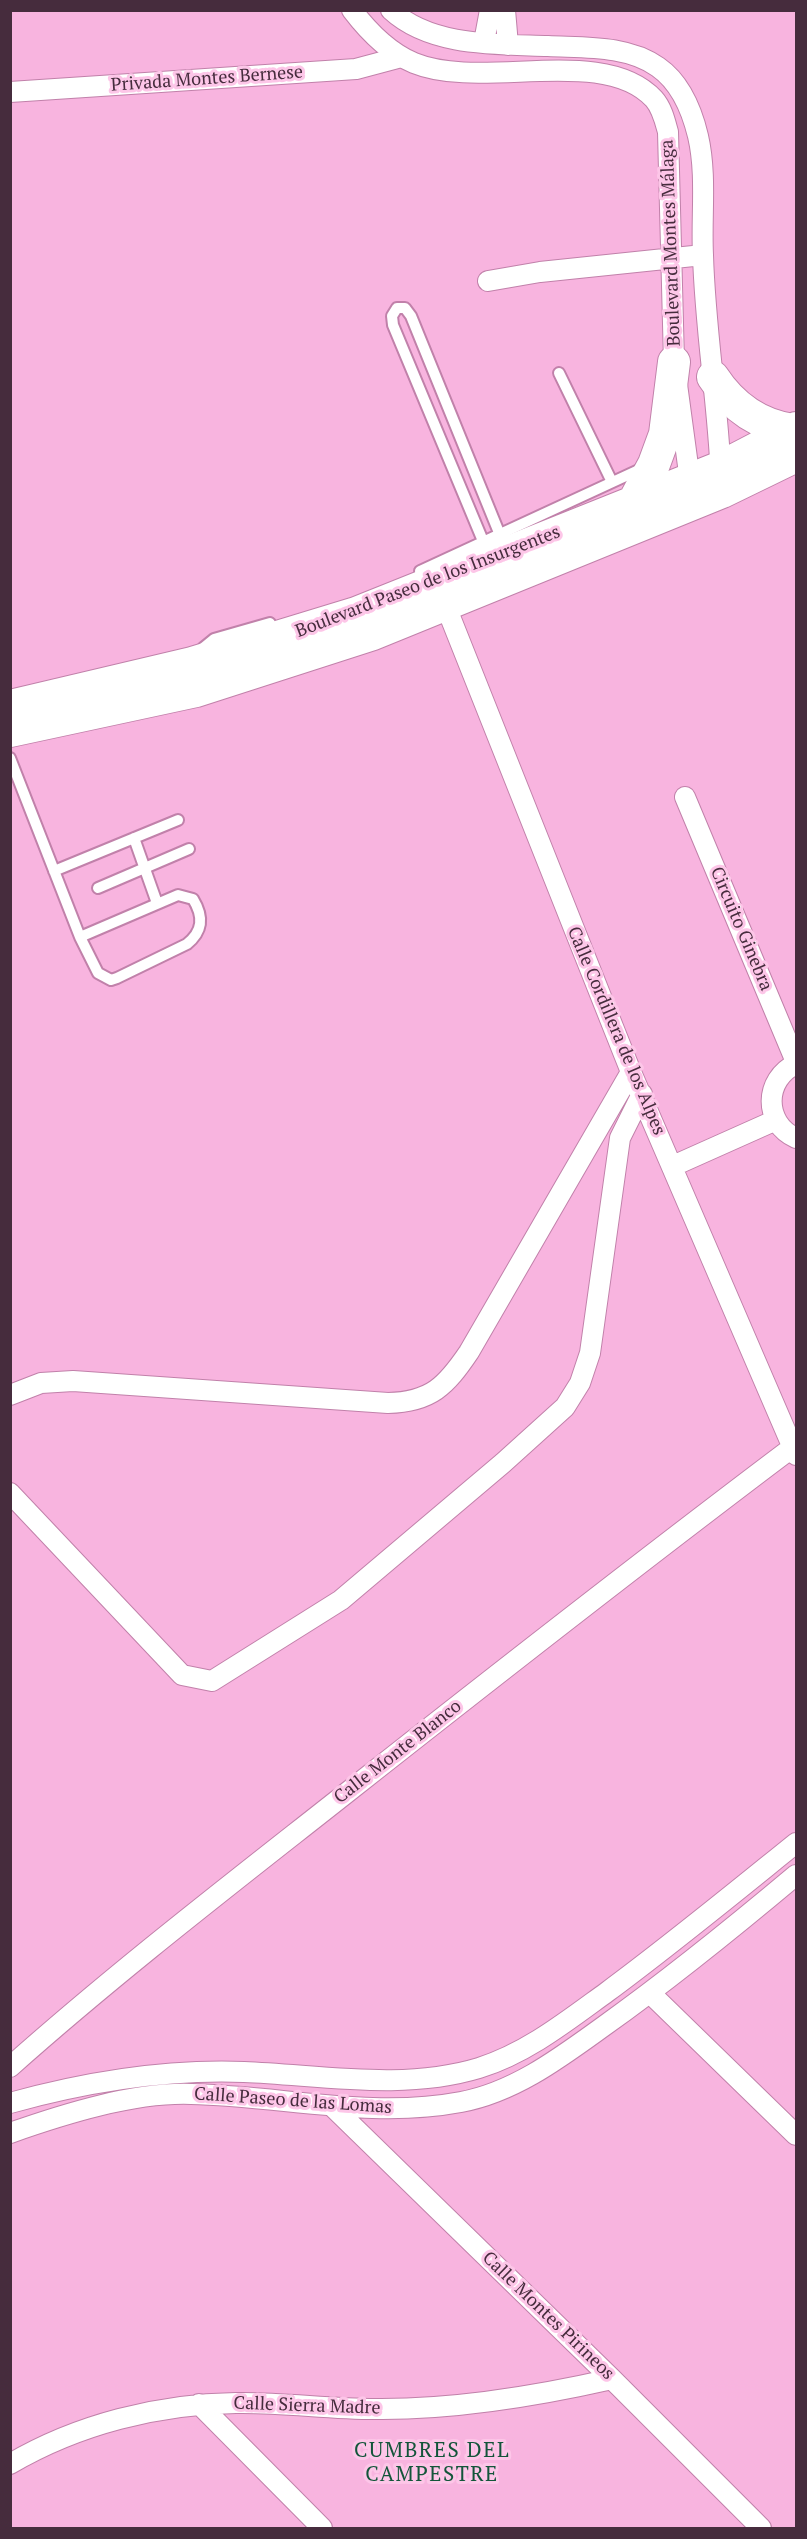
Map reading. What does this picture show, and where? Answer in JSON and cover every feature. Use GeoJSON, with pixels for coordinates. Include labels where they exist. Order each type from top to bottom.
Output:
{"type":"FeatureCollection","features":[{"type":"Feature","properties":{"kind":"main road"},"geometry":{"type":"LineString","coordinates":[[674,362],[668,423],[654,464],[626,504],[671,529],[699,519],[713,507],[722,479]]}},
{"type":"Feature","properties":{"kind":"main road"},"geometry":{"type":"LineString","coordinates":[[713,377],[741,409],[795,438]]}},
{"type":"Feature","properties":{"kind":"main road","name":"Boulevard Paseo de los Insurgentes"},"geometry":{"type":"LineString","coordinates":[[10,706],[192,663],[356,613],[626,504],[692,491],[722,479],[795,438]]}},
{"type":"Feature","properties":{"kind":"main road","name":"Boulevard Paseo de los Insurgentes"},"geometry":{"type":"LineString","coordinates":[[10,731],[196,691],[373,634],[445,604],[626,504]]}},
{"type":"Feature","properties":{"kind":"street","name":"Boulevard Montes Málaga"},"geometry":{"type":"LineString","coordinates":[[352,10],[370,32],[401,57],[440,70],[462,72],[581,71],[607,75],[642,88],[655,100],[664,116],[668,132],[674,362],[692,491]]}},
{"type":"Feature","properties":{"kind":"street","name":"Boulevard Montes Málaga"},"geometry":{"type":"LineString","coordinates":[[391,10],[410,24],[436,35],[508,45],[622,51],[658,67],[669,77],[689,106],[699,137],[703,190],[703,255],[722,479]]}},
{"type":"Feature","properties":{"kind":"street"},"geometry":{"type":"LineString","coordinates":[[484,42],[490,10]]}},
{"type":"Feature","properties":{"kind":"street"},"geometry":{"type":"LineString","coordinates":[[505,10],[508,45]]}},
{"type":"Feature","properties":{"kind":"street","name":"Privada Montes Bernese"},"geometry":{"type":"LineString","coordinates":[[10,92],[356,69],[401,57]]}},
{"type":"Feature","properties":{"kind":"street"},"geometry":{"type":"LineString","coordinates":[[671,192],[703,190]]}},
{"type":"Feature","properties":{"kind":"street"},"geometry":{"type":"LineString","coordinates":[[489,281],[540,272],[703,255]]}},
{"type":"Feature","properties":{"kind":"street","name":"Calle Cordillera de los Alpes"},"geometry":{"type":"LineString","coordinates":[[445,604],[631,1072],[795,1451]]}},
{"type":"Feature","properties":{"kind":"street","name":"Circuito Ginebra"},"geometry":{"type":"LineString","coordinates":[[685,796],[796,1063],[775,1083],[771,1098],[776,1120]]}},
{"type":"Feature","properties":{"kind":"street"},"geometry":{"type":"LineString","coordinates":[[10,1395],[42,1383],[73,1381],[377,1402],[404,1402],[427,1397],[447,1382],[469,1352],[631,1072]]}},
{"type":"Feature","properties":{"kind":"street"},"geometry":{"type":"LineString","coordinates":[[10,1493],[182,1675],[212,1681],[258,1654],[341,1600],[503,1463],[565,1407],[580,1383],[590,1353],[620,1138],[642,1095]]}},
{"type":"Feature","properties":{"kind":"street"},"geometry":{"type":"LineString","coordinates":[[673,1167],[776,1120],[785,1131],[796,1138]]}},
{"type":"Feature","properties":{"kind":"street","name":"Calle Monte Blanco"},"geometry":{"type":"LineString","coordinates":[[10,2067],[72,2011],[586,1603],[795,1451]]}},
{"type":"Feature","properties":{"kind":"street","name":"Calle Paseo de las Lomas"},"geometry":{"type":"LineString","coordinates":[[10,2103],[83,2086],[191,2072],[244,2072],[374,2079],[451,2074],[479,2067],[505,2058],[548,2035],[631,1974],[796,1844]]}},
{"type":"Feature","properties":{"kind":"street","name":"Calle Paseo de las Lomas"},"geometry":{"type":"LineString","coordinates":[[10,2133],[84,2109],[189,2094],[332,2106],[405,2108],[462,2102],[494,2092],[546,2066],[650,1993],[796,1875]]}},
{"type":"Feature","properties":{"kind":"street"},"geometry":{"type":"LineString","coordinates":[[650,1993],[796,2135]]}},
{"type":"Feature","properties":{"kind":"street","name":"Calle Montes Pirineos"},"geometry":{"type":"LineString","coordinates":[[332,2106],[612,2379],[761,2529]]}},
{"type":"Feature","properties":{"kind":"street","name":"Calle Sierra Madre"},"geometry":{"type":"LineString","coordinates":[[10,2464],[87,2429],[161,2410],[199,2404],[278,2404],[342,2409],[433,2408],[562,2390],[612,2379]]}},
{"type":"Feature","properties":{"kind":"street"},"geometry":{"type":"LineString","coordinates":[[199,2404],[322,2529]]}},
{"type":"Feature","properties":{"kind":"lane"},"geometry":{"type":"LineString","coordinates":[[483,541],[393,325],[392,316],[397,308],[405,308],[411,316],[500,535]]}},
{"type":"Feature","properties":{"kind":"lane"},"geometry":{"type":"LineString","coordinates":[[407,577],[500,535],[626,504],[559,373]]}},
{"type":"Feature","properties":{"kind":"lane"},"geometry":{"type":"LineString","coordinates":[[192,663],[201,650],[214,639],[281,621]]}},
{"type":"Feature","properties":{"kind":"lane"},"geometry":{"type":"LineString","coordinates":[[10,758],[80,937],[98,973],[111,980],[187,944],[199,931],[201,925],[198,907],[193,899],[178,895],[80,937]]}},
{"type":"Feature","properties":{"kind":"lane"},"geometry":{"type":"LineString","coordinates":[[54,871],[178,820]]}},
{"type":"Feature","properties":{"kind":"lane"},"geometry":{"type":"LineString","coordinates":[[134,838],[157,903]]}},
{"type":"Feature","properties":{"kind":"lane"},"geometry":{"type":"LineString","coordinates":[[98,888],[189,849]]}},
{"type":"Feature","properties":{"kind":"district","name":"CUMBRES DEL CAMPESTRE"},"geometry":{"type":"Point","coordinates":[432,2463]}}]}
